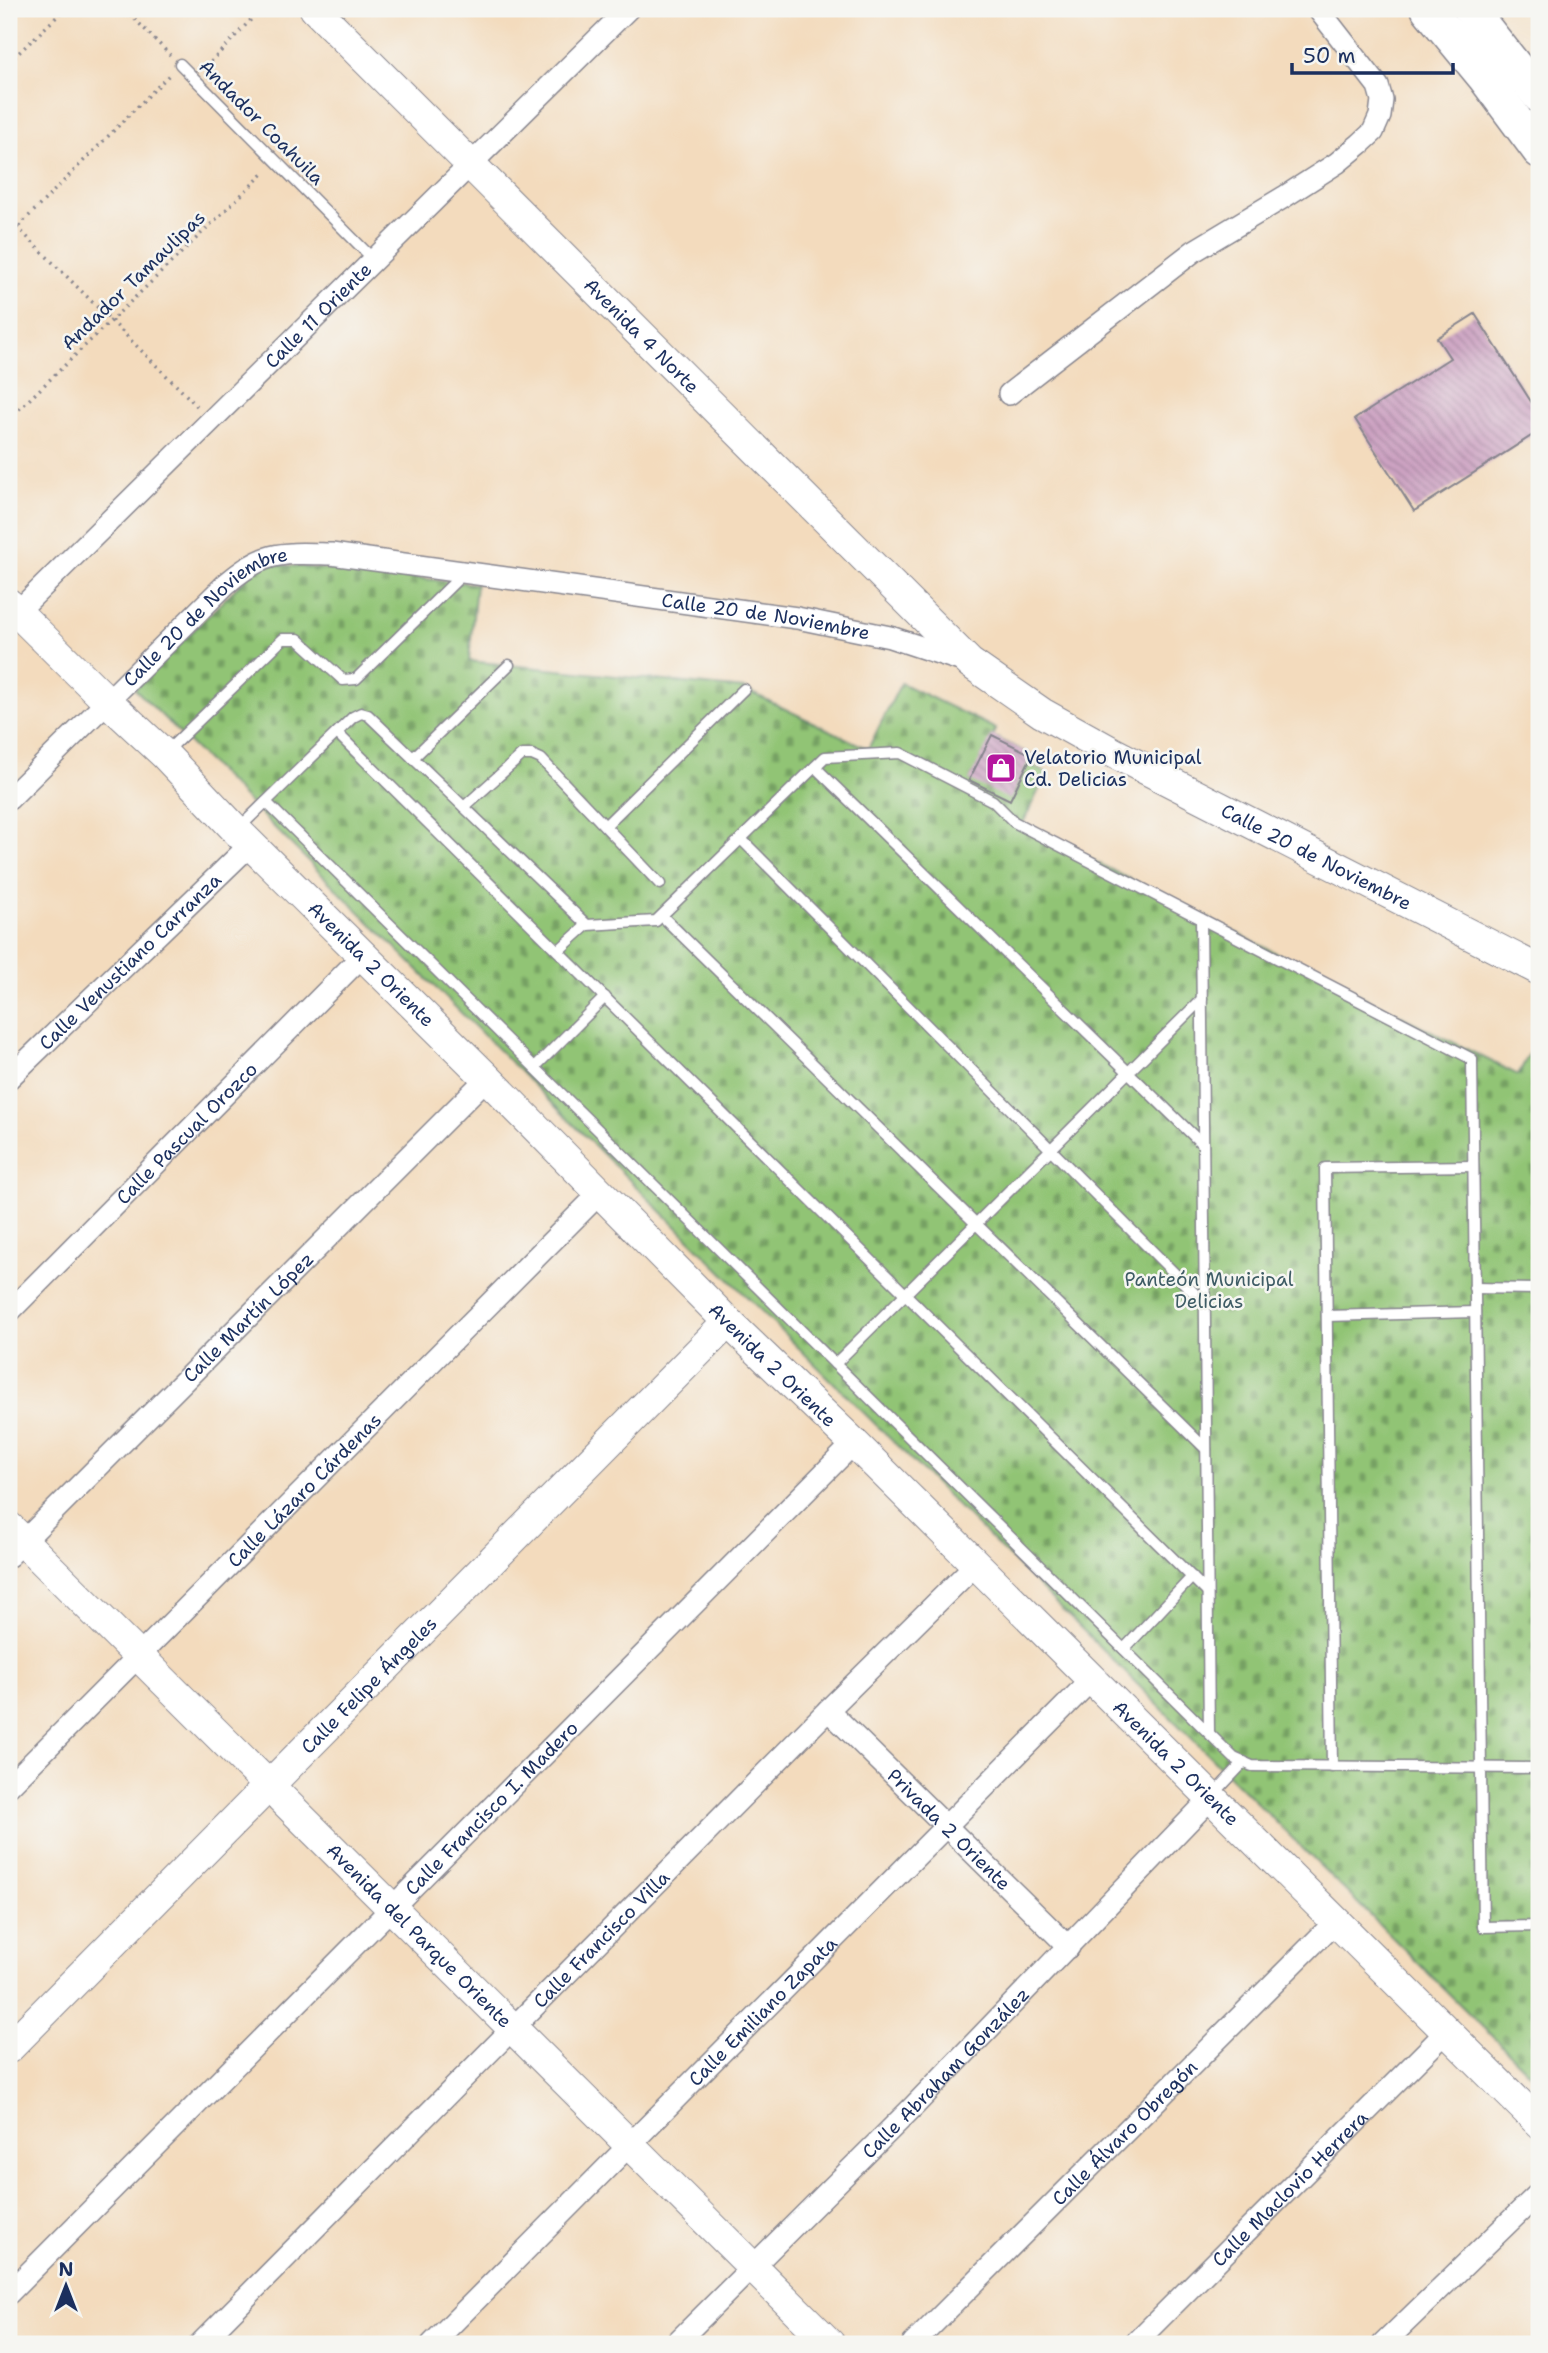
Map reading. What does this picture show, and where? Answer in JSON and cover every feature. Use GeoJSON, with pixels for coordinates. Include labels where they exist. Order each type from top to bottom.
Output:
{"type":"FeatureCollection","features":[{"type":"Feature","properties":{"kind":"main road"},"geometry":{"type":"LineString","coordinates":[[1428,9],[1484,77],[1539,151]]}},
{"type":"Feature","properties":{"kind":"main road"},"geometry":{"type":"LineString","coordinates":[[1470,9],[1539,96]]}},
{"type":"Feature","properties":{"kind":"street","name":"Calle 11 Oriente"},"geometry":{"type":"LineString","coordinates":[[11,612],[212,421],[628,9]]}},
{"type":"Feature","properties":{"kind":"street"},"geometry":{"type":"LineString","coordinates":[[1009,394],[1194,251],[1326,170],[1373,132],[1380,116],[1382,100],[1378,86],[1318,9]]}},
{"type":"Feature","properties":{"kind":"street","name":"Avenida 4 Norte"},"geometry":{"type":"LineString","coordinates":[[325,12],[472,165],[970,663]]}},
{"type":"Feature","properties":{"kind":"street","name":"Calle 20 de Noviembre"},"geometry":{"type":"LineString","coordinates":[[9,799],[226,584],[257,561],[272,556],[331,554],[797,618],[890,637],[970,663],[1042,713],[1114,754],[1539,970]]}},
{"type":"Feature","properties":{"kind":"street","name":"Avenida 2 Oriente"},"geometry":{"type":"LineString","coordinates":[[11,612],[164,754],[243,837],[487,1078],[728,1322],[854,1443],[1539,2123]]}},
{"type":"Feature","properties":{"kind":"street","name":"Calle Venustiano Carranza"},"geometry":{"type":"LineString","coordinates":[[9,1078],[243,837]]}},
{"type":"Feature","properties":{"kind":"street","name":"Calle Pascual Orozco"},"geometry":{"type":"LineString","coordinates":[[9,1312],[363,955]]}},
{"type":"Feature","properties":{"kind":"street","name":"Calle Martín López"},"geometry":{"type":"LineString","coordinates":[[14,1542],[487,1078]]}},
{"type":"Feature","properties":{"kind":"street","name":"Calle Lázaro Cárdenas"},"geometry":{"type":"LineString","coordinates":[[9,1786],[600,1193]]}},
{"type":"Feature","properties":{"kind":"street","name":"Calle Felipe Ángeles"},"geometry":{"type":"LineString","coordinates":[[9,2048],[728,1322]]}},
{"type":"Feature","properties":{"kind":"street","name":"Calle Francisco I. Madero"},"geometry":{"type":"LineString","coordinates":[[9,2293],[854,1443]]}},
{"type":"Feature","properties":{"kind":"street","name":"Avenida del Parque Oriente"},"geometry":{"type":"LineString","coordinates":[[14,1542],[138,1655],[830,2344]]}},
{"type":"Feature","properties":{"kind":"street","name":"Calle Francisco Villa"},"geometry":{"type":"LineString","coordinates":[[200,2344],[976,1564]]}},
{"type":"Feature","properties":{"kind":"street","name":"Calle Emiliano Zapata"},"geometry":{"type":"LineString","coordinates":[[432,2344],[1092,1679]]}},
{"type":"Feature","properties":{"kind":"street","name":"Privada 2 Oriente"},"geometry":{"type":"LineString","coordinates":[[828,1710],[1069,1947]]}},
{"type":"Feature","properties":{"kind":"street","name":"Calle Abraham González"},"geometry":{"type":"LineString","coordinates":[[675,2344],[912,2107],[1211,1798]]}},
{"type":"Feature","properties":{"kind":"street","name":"Calle Álvaro Obregón"},"geometry":{"type":"LineString","coordinates":[[913,2344],[1335,1922]]}},
{"type":"Feature","properties":{"kind":"street","name":"Calle Maclovio Herrera"},"geometry":{"type":"LineString","coordinates":[[1135,2344],[1447,2031]]}},
{"type":"Feature","properties":{"kind":"street"},"geometry":{"type":"LineString","coordinates":[[1383,2344],[1539,2193]]}},
{"type":"Feature","properties":{"kind":"lane","name":"Andador Coahuila"},"geometry":{"type":"LineString","coordinates":[[180,64],[375,261]]}},
{"type":"Feature","properties":{"kind":"lane"},"geometry":{"type":"LineString","coordinates":[[164,754],[283,639],[298,639],[343,680],[356,679],[464,573]]}},
{"type":"Feature","properties":{"kind":"lane"},"geometry":{"type":"LineString","coordinates":[[414,758],[509,665]]}},
{"type":"Feature","properties":{"kind":"lane"},"geometry":{"type":"LineString","coordinates":[[606,826],[744,689]]}},
{"type":"Feature","properties":{"kind":"lane"},"geometry":{"type":"LineString","coordinates":[[243,837],[266,802],[353,717],[361,713],[368,715],[414,758],[587,925]]}},
{"type":"Feature","properties":{"kind":"lane"},"geometry":{"type":"LineString","coordinates":[[337,733],[1207,1592]]}},
{"type":"Feature","properties":{"kind":"lane"},"geometry":{"type":"LineString","coordinates":[[558,951],[587,925],[656,921],[825,757],[900,753],[993,801],[1014,822],[1472,1059],[1483,1927],[1539,1926]]}},
{"type":"Feature","properties":{"kind":"lane"},"geometry":{"type":"LineString","coordinates":[[464,807],[522,755],[532,755],[541,759],[660,884]]}},
{"type":"Feature","properties":{"kind":"lane"},"geometry":{"type":"LineString","coordinates":[[815,767],[1203,1145]]}},
{"type":"Feature","properties":{"kind":"lane"},"geometry":{"type":"LineString","coordinates":[[266,802],[1234,1758],[1252,1766],[1539,1768]]}},
{"type":"Feature","properties":{"kind":"lane"},"geometry":{"type":"LineString","coordinates":[[741,839],[1205,1304]]}},
{"type":"Feature","properties":{"kind":"lane"},"geometry":{"type":"LineString","coordinates":[[662,916],[1206,1449]]}},
{"type":"Feature","properties":{"kind":"lane"},"geometry":{"type":"LineString","coordinates":[[1201,919],[1209,1733]]}},
{"type":"Feature","properties":{"kind":"lane"},"geometry":{"type":"LineString","coordinates":[[535,1067],[605,997]]}},
{"type":"Feature","properties":{"kind":"lane"},"geometry":{"type":"LineString","coordinates":[[835,1364],[1202,999]]}},
{"type":"Feature","properties":{"kind":"lane"},"geometry":{"type":"LineString","coordinates":[[1332,1767],[1325,1168],[1473,1166]]}},
{"type":"Feature","properties":{"kind":"lane"},"geometry":{"type":"LineString","coordinates":[[1474,1288],[1539,1289]]}},
{"type":"Feature","properties":{"kind":"lane"},"geometry":{"type":"LineString","coordinates":[[1327,1316],[1475,1312]]}},
{"type":"Feature","properties":{"kind":"lane"},"geometry":{"type":"LineString","coordinates":[[1124,1649],[1192,1577]]}},
{"type":"Feature","properties":{"kind":"lane"},"geometry":{"type":"LineString","coordinates":[[1211,1798],[1244,1762]]}},
{"type":"Feature","properties":{"kind":"path"},"geometry":{"type":"LineString","coordinates":[[9,62],[65,9]]}},
{"type":"Feature","properties":{"kind":"path","name":"Andador Coahuila"},"geometry":{"type":"LineString","coordinates":[[125,9],[180,64]]}},
{"type":"Feature","properties":{"kind":"path"},"geometry":{"type":"LineString","coordinates":[[195,79],[261,9]]}},
{"type":"Feature","properties":{"kind":"path"},"geometry":{"type":"LineString","coordinates":[[9,236],[180,64]]}},
{"type":"Feature","properties":{"kind":"path","name":"Andador Tamaulipas"},"geometry":{"type":"LineString","coordinates":[[9,419],[276,161]]}},
{"type":"Feature","properties":{"kind":"path"},"geometry":{"type":"LineString","coordinates":[[17,227],[212,421]]}},
{"type":"Feature","properties":{"kind":"path"},"geometry":{"type":"LineString","coordinates":[[9,405],[16,412]]}},
{"type":"Feature","properties":{"kind":"green space","name":"Panteón Municipal Delicias"},"geometry":{"type":"Polygon","coordinates":[[[261,563],[476,584],[469,661],[744,689],[868,749],[901,683],[996,729],[993,736],[1035,757],[1031,765],[1047,773],[1022,825],[1518,1075],[1539,1035],[1539,2083],[135,689],[261,563]]]}},
{"type":"Feature","properties":{"kind":"building"},"geometry":{"type":"Polygon","coordinates":[[[1475,314],[1539,414],[1539,431],[1414,511],[1355,419],[1450,358],[1437,338],[1475,314]]]}},
{"type":"Feature","properties":{"kind":"building","name":"Velatorio Municipal Cd. Delicias"},"geometry":{"type":"Polygon","coordinates":[[[992,735],[1032,755],[1010,800],[969,780],[992,735]]]}},
{"type":"Feature","properties":{"kind":"place","name":"Velatorio Municipal Cd. Delicias"},"geometry":{"type":"Point","coordinates":[1001,768]}}]}
